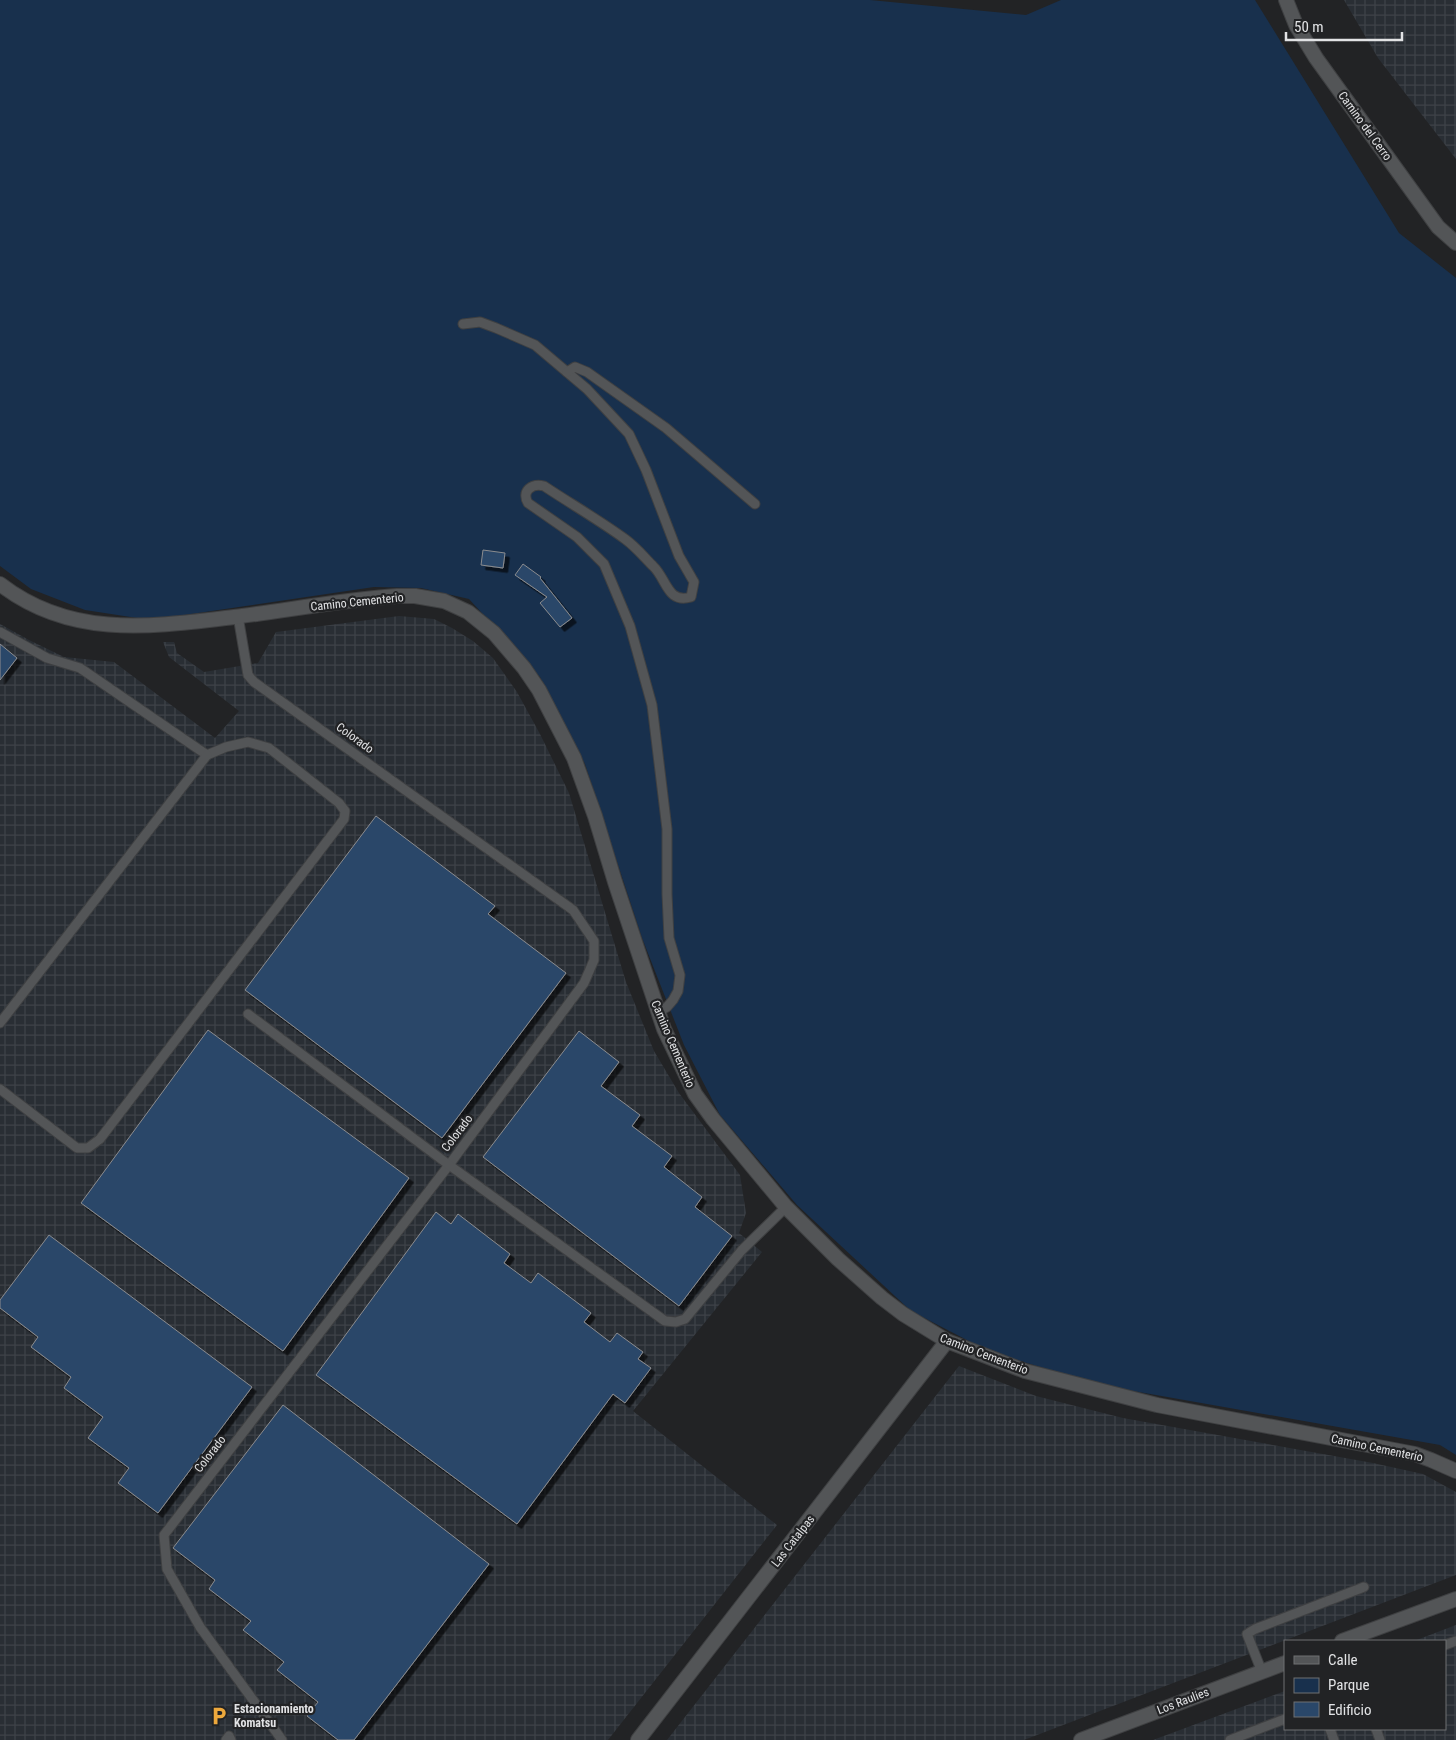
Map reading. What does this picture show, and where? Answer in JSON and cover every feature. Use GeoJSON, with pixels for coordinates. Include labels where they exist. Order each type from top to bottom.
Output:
{"type":"FeatureCollection","features":[{"type":"Feature","properties":{"kind":"street","name":"Camino del Cerro"},"geometry":{"type":"LineString","coordinates":[[1286,0],[1296,25],[1316,58],[1438,226],[1456,243]]}},
{"type":"Feature","properties":{"kind":"street","name":"Camino Cementerio"},"geometry":{"type":"LineString","coordinates":[[0,584],[40,608],[74,619],[135,627],[161,626],[379,597],[415,596],[457,606],[468,612],[494,633],[524,668],[539,690],[574,758],[596,816],[615,882],[658,1012],[695,1094],[713,1119],[786,1206],[838,1259],[882,1298],[918,1324],[947,1341],[1025,1371],[1157,1405],[1228,1420],[1398,1450],[1431,1460],[1456,1471]]}},
{"type":"Feature","properties":{"kind":"street","name":"Las Catalpas"},"geometry":{"type":"LineString","coordinates":[[638,1740],[947,1341]]}},
{"type":"Feature","properties":{"kind":"street"},"geometry":{"type":"LineString","coordinates":[[1345,1640],[1456,1598]]}},
{"type":"Feature","properties":{"kind":"street","name":"Los Raulies"},"geometry":{"type":"LineString","coordinates":[[1081,1740],[1284,1663]]}},
{"type":"Feature","properties":{"kind":"lane"},"geometry":{"type":"LineString","coordinates":[[463,324],[480,322],[535,345],[587,390],[629,434],[646,470],[679,556],[694,582],[691,597],[683,599],[675,597],[670,592],[659,572],[627,540],[544,486],[537,484],[530,487],[526,492],[525,498],[528,503],[577,537],[604,564],[630,626],[652,705],[667,829],[669,938],[680,975],[678,991],[673,1000],[658,1012]]}},
{"type":"Feature","properties":{"kind":"lane"},"geometry":{"type":"LineString","coordinates":[[567,372],[575,366],[587,372],[666,428],[755,504]]}},
{"type":"Feature","properties":{"kind":"lane","name":"Colorado"},"geometry":{"type":"LineString","coordinates":[[238,616],[248,675],[254,682],[573,910],[594,940],[594,960],[584,983],[449,1165],[164,1535],[167,1569],[200,1627],[282,1740]]}},
{"type":"Feature","properties":{"kind":"lane"},"geometry":{"type":"LineString","coordinates":[[0,632],[47,658],[80,668],[207,755]]}},
{"type":"Feature","properties":{"kind":"lane"},"geometry":{"type":"LineString","coordinates":[[0,1024],[207,755],[226,747],[248,742],[269,748],[339,803],[345,810],[344,820],[100,1139],[88,1148],[77,1148],[0,1089]]}},
{"type":"Feature","properties":{"kind":"lane"},"geometry":{"type":"LineString","coordinates":[[248,1014],[449,1165],[665,1321],[676,1322],[685,1318],[742,1250],[786,1206]]}},
{"type":"Feature","properties":{"kind":"lane"},"geometry":{"type":"LineString","coordinates":[[1262,1672],[1247,1634],[1255,1629],[1364,1587]]}},
{"type":"Feature","properties":{"kind":"lane"},"geometry":{"type":"LineString","coordinates":[[1230,1740],[1284,1719]]}},
{"type":"Feature","properties":{"kind":"lane"},"geometry":{"type":"LineString","coordinates":[[226,1740],[229,1736],[231,1740]]}},
{"type":"Feature","properties":{"kind":"shaded area"},"geometry":{"type":"Polygon","coordinates":[[[1344,0],[1456,0],[1456,159],[1378,58],[1344,0]]]}},
{"type":"Feature","properties":{"kind":"shaded area"},"geometry":{"type":"Polygon","coordinates":[[[399,616],[434,619],[473,641],[493,658],[517,692],[569,793],[626,982],[654,1051],[679,1093],[740,1175],[746,1213],[739,1233],[762,1252],[633,1411],[777,1525],[608,1740],[0,1740],[0,624],[64,657],[114,662],[215,738],[239,711],[169,657],[163,642],[174,642],[177,653],[204,672],[258,663],[276,632],[399,616]]]}},
{"type":"Feature","properties":{"kind":"shaded area"},"geometry":{"type":"Polygon","coordinates":[[[959,1366],[1036,1396],[1123,1418],[1373,1463],[1423,1474],[1456,1492],[1456,1575],[1024,1740],[667,1740],[959,1366]]]}},
{"type":"Feature","properties":{"kind":"shaded area"},"geometry":{"type":"Polygon","coordinates":[[[1456,1625],[1456,1740],[1153,1740],[1284,1691],[1284,1730],[1446,1730],[1446,1640],[1417,1640],[1456,1625]]]}},
{"type":"Feature","properties":{"kind":"green space"},"geometry":{"type":"Polygon","coordinates":[[[0,0],[870,0],[1026,15],[1061,0],[1255,0],[1399,233],[1456,278],[1456,1455],[1440,1445],[1105,1386],[990,1352],[911,1311],[797,1205],[720,1115],[684,1045],[642,938],[585,764],[540,677],[469,599],[421,588],[374,587],[150,620],[85,610],[31,589],[0,566],[0,0]]]}},
{"type":"Feature","properties":{"kind":"building"},"geometry":{"type":"Polygon","coordinates":[[[483,550],[505,553],[503,568],[481,565],[483,550]]]}},
{"type":"Feature","properties":{"kind":"building"},"geometry":{"type":"Polygon","coordinates":[[[523,564],[541,577],[572,618],[560,627],[540,603],[547,597],[515,575],[523,564]]]}},
{"type":"Feature","properties":{"kind":"building"},"geometry":{"type":"Polygon","coordinates":[[[0,644],[17,658],[0,680],[0,644]]]}},
{"type":"Feature","properties":{"kind":"building"},"geometry":{"type":"Polygon","coordinates":[[[376,816],[495,906],[488,914],[566,973],[442,1138],[245,990],[376,816]]]}},
{"type":"Feature","properties":{"kind":"building"},"geometry":{"type":"Polygon","coordinates":[[[208,1030],[409,1178],[283,1351],[81,1203],[208,1030]]]}},
{"type":"Feature","properties":{"kind":"building"},"geometry":{"type":"Polygon","coordinates":[[[579,1031],[619,1062],[601,1086],[640,1115],[632,1126],[672,1156],[664,1167],[702,1197],[695,1207],[732,1236],[679,1306],[483,1157],[579,1031]]]}},
{"type":"Feature","properties":{"kind":"building"},"geometry":{"type":"Polygon","coordinates":[[[436,1212],[451,1224],[458,1214],[510,1254],[504,1263],[531,1283],[538,1273],[591,1313],[584,1322],[610,1342],[617,1333],[643,1352],[638,1359],[651,1368],[625,1403],[613,1394],[517,1524],[316,1375],[436,1212]]]}},
{"type":"Feature","properties":{"kind":"building"},"geometry":{"type":"Polygon","coordinates":[[[49,1235],[252,1387],[158,1513],[118,1483],[129,1468],[88,1438],[103,1417],[64,1388],[71,1377],[31,1347],[38,1337],[0,1308],[0,1300],[49,1235]]]}},
{"type":"Feature","properties":{"kind":"building"},"geometry":{"type":"Polygon","coordinates":[[[283,1405],[489,1564],[354,1740],[338,1740],[307,1716],[318,1702],[277,1670],[284,1662],[243,1630],[251,1621],[209,1589],[215,1580],[173,1548],[283,1405]]]}},
{"type":"Feature","properties":{"kind":"place","name":"Estacionamiento Komatsu"},"geometry":{"type":"Point","coordinates":[219,1716]}}]}
